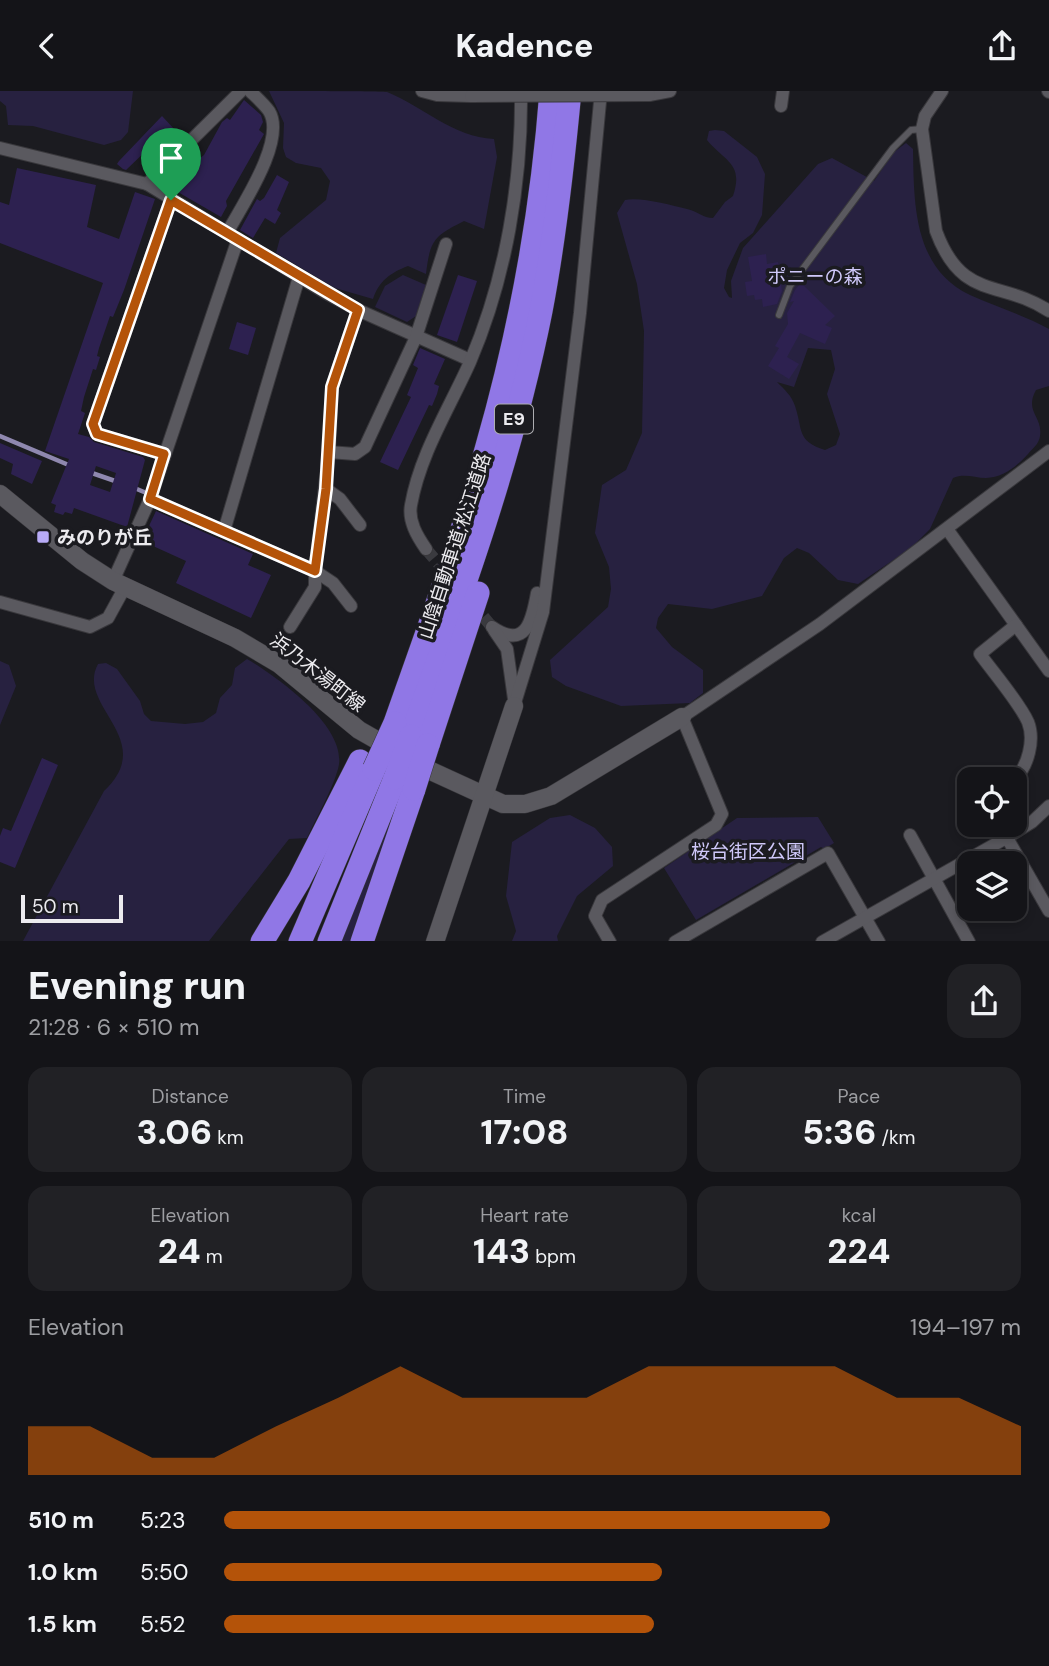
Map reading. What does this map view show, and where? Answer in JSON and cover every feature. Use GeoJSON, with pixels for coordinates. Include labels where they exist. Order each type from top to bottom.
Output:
{"type":"FeatureCollection","features":[{"type":"Feature","properties":{"kind":"highway"},"geometry":{"type":"LineString","coordinates":[[535,223],[539,91]]}},
{"type":"Feature","properties":{"kind":"highway","name":"山陰自動車道;松江道路"},"geometry":{"type":"LineString","coordinates":[[404,731],[415,639],[435,609],[487,446],[510,354],[535,223],[547,146],[551,91]]}},
{"type":"Feature","properties":{"kind":"highway"},"geometry":{"type":"LineString","coordinates":[[262,941],[367,765],[404,731],[486,569],[524,417],[563,167],[570,91]]}},
{"type":"Feature","properties":{"kind":"highway"},"geometry":{"type":"LineString","coordinates":[[563,167],[581,116],[583,91]]}},
{"type":"Feature","properties":{"kind":"highway"},"geometry":{"type":"LineString","coordinates":[[362,941],[404,784],[404,731]]}},
{"type":"Feature","properties":{"kind":"highway"},"geometry":{"type":"LineString","coordinates":[[300,941],[367,765]]}},
{"type":"Feature","properties":{"kind":"highway"},"geometry":{"type":"LineString","coordinates":[[329,941],[404,784]]}},
{"type":"Feature","properties":{"kind":"main road","name":"浜乃木湯町線"},"geometry":{"type":"LineString","coordinates":[[0,494],[82,561],[119,584],[235,638],[279,664],[359,730],[431,771],[485,797],[512,805],[551,796],[682,717]]}},
{"type":"Feature","properties":{"kind":"main road"},"geometry":{"type":"LineString","coordinates":[[435,941],[514,706]]}},
{"type":"Feature","properties":{"kind":"street"},"geometry":{"type":"LineString","coordinates":[[147,184],[241,91]]}},
{"type":"Feature","properties":{"kind":"street"},"geometry":{"type":"LineString","coordinates":[[0,602],[90,627],[108,618],[150,499],[233,236],[265,167],[273,126],[269,111],[250,91]]}},
{"type":"Feature","properties":{"kind":"street"},"geometry":{"type":"LineString","coordinates":[[422,91],[437,95],[471,96],[649,95],[670,91]]}},
{"type":"Feature","properties":{"kind":"street"},"geometry":{"type":"LineString","coordinates":[[426,549],[414,532],[410,508],[419,475],[470,360],[494,291],[511,222],[519,161],[521,91]]}},
{"type":"Feature","properties":{"kind":"street"},"geometry":{"type":"LineString","coordinates":[[514,706],[543,612],[580,313],[601,91]]}},
{"type":"Feature","properties":{"kind":"street"},"geometry":{"type":"LineString","coordinates":[[781,106],[783,91]]}},
{"type":"Feature","properties":{"kind":"street"},"geometry":{"type":"LineString","coordinates":[[942,91],[925,116],[922,129],[936,231],[949,260],[981,286],[1040,305],[1049,311]]}},
{"type":"Feature","properties":{"kind":"street"},"geometry":{"type":"LineString","coordinates":[[0,148],[147,184],[358,310],[470,360]]}},
{"type":"Feature","properties":{"kind":"street"},"geometry":{"type":"LineString","coordinates":[[164,454],[97,434],[93,424],[171,200]]}},
{"type":"Feature","properties":{"kind":"street"},"geometry":{"type":"LineString","coordinates":[[329,452],[355,454],[365,447],[416,337],[446,244]]}},
{"type":"Feature","properties":{"kind":"street"},"geometry":{"type":"LineString","coordinates":[[224,531],[299,277]]}},
{"type":"Feature","properties":{"kind":"street"},"geometry":{"type":"LineString","coordinates":[[290,627],[315,587],[326,489],[332,387],[358,310]]}},
{"type":"Feature","properties":{"kind":"street"},"geometry":{"type":"LineString","coordinates":[[610,941],[595,916],[602,900],[716,825],[722,814],[682,717],[820,624],[1049,451]]}},
{"type":"Feature","properties":{"kind":"street"},"geometry":{"type":"LineString","coordinates":[[326,489],[336,496],[360,525]]}},
{"type":"Feature","properties":{"kind":"street"},"geometry":{"type":"LineString","coordinates":[[150,499],[315,571],[333,583],[351,606]]}},
{"type":"Feature","properties":{"kind":"street"},"geometry":{"type":"LineString","coordinates":[[947,529],[1049,671]]}},
{"type":"Feature","properties":{"kind":"street"},"geometry":{"type":"LineString","coordinates":[[514,706],[507,649],[492,627],[512,637],[525,631],[533,616],[551,545]]}},
{"type":"Feature","properties":{"kind":"street"},"geometry":{"type":"LineString","coordinates":[[1016,625],[979,654],[1028,722],[1028,758],[1022,767]]}},
{"type":"Feature","properties":{"kind":"street"},"geometry":{"type":"LineString","coordinates":[[822,941],[1006,838],[1049,806]]}},
{"type":"Feature","properties":{"kind":"street"},"geometry":{"type":"LineString","coordinates":[[909,835],[969,941]]}},
{"type":"Feature","properties":{"kind":"street"},"geometry":{"type":"LineString","coordinates":[[1006,838],[1049,911]]}},
{"type":"Feature","properties":{"kind":"street"},"geometry":{"type":"LineString","coordinates":[[675,941],[828,853],[879,941]]}},
{"type":"Feature","properties":{"kind":"lane"},"geometry":{"type":"LineString","coordinates":[[779,315],[790,286],[893,148],[911,130],[922,129]]}},
{"type":"Feature","properties":{"kind":"green space"},"geometry":{"type":"Polygon","coordinates":[[[0,91],[133,91],[128,132],[121,140],[104,145],[33,126],[8,125],[6,106],[0,101],[0,91]]]}},
{"type":"Feature","properties":{"kind":"green space"},"geometry":{"type":"Polygon","coordinates":[[[269,91],[387,92],[465,133],[494,139],[497,157],[484,229],[464,221],[446,231],[432,246],[426,274],[408,266],[382,282],[373,299],[335,288],[276,253],[280,238],[326,200],[330,181],[321,168],[296,163],[286,157],[283,148],[284,123],[269,91]]]}},
{"type":"Feature","properties":{"kind":"green space","name":"ポニーの森"},"geometry":{"type":"Polygon","coordinates":[[[709,131],[724,131],[757,157],[765,174],[762,215],[753,233],[740,243],[727,270],[724,288],[729,297],[732,298],[731,281],[743,248],[818,164],[832,158],[874,181],[894,152],[906,143],[913,149],[914,191],[920,232],[937,268],[951,283],[970,295],[1049,329],[1049,386],[1036,390],[1033,397],[1032,404],[1039,423],[1040,436],[1037,444],[1024,458],[1009,471],[998,476],[953,478],[930,529],[911,548],[858,584],[838,580],[809,553],[797,548],[784,558],[762,596],[712,609],[668,604],[658,618],[656,628],[672,647],[703,670],[703,693],[690,703],[621,706],[566,686],[552,677],[550,660],[608,607],[611,589],[609,567],[595,533],[602,485],[626,470],[642,433],[644,331],[637,284],[617,213],[625,200],[639,200],[687,209],[713,218],[733,196],[736,176],[731,164],[707,140],[709,131]],[[808,348],[794,387],[777,382],[794,402],[805,438],[809,443],[825,450],[836,445],[840,434],[827,394],[835,369],[831,350],[808,348]]]}},
{"type":"Feature","properties":{"kind":"green space"},"geometry":{"type":"Polygon","coordinates":[[[403,275],[426,285],[416,316],[407,322],[375,307],[385,286],[403,275]]]}},
{"type":"Feature","properties":{"kind":"green space"},"geometry":{"type":"Polygon","coordinates":[[[247,659],[276,678],[308,705],[333,737],[339,753],[335,778],[307,838],[289,839],[209,941],[23,941],[104,791],[119,772],[123,755],[120,739],[97,694],[94,679],[98,664],[106,663],[117,669],[151,721],[185,724],[203,722],[216,713],[220,698],[232,685],[235,668],[247,659]]]}},
{"type":"Feature","properties":{"kind":"green space"},"geometry":{"type":"Polygon","coordinates":[[[0,661],[9,665],[16,686],[0,725],[0,661]]]}},
{"type":"Feature","properties":{"kind":"green space"},"geometry":{"type":"Polygon","coordinates":[[[402,799],[355,941],[336,941],[382,835],[402,799]]]}},
{"type":"Feature","properties":{"kind":"green space"},"geometry":{"type":"Polygon","coordinates":[[[570,815],[595,828],[612,847],[613,866],[577,896],[557,936],[558,941],[512,941],[516,931],[506,896],[512,842],[550,818],[570,815]]]}},
{"type":"Feature","properties":{"kind":"green space","name":"桜台街区公園"},"geometry":{"type":"Polygon","coordinates":[[[818,817],[834,843],[824,849],[821,847],[696,920],[664,868],[737,818],[818,817]]]}},
{"type":"Feature","properties":{"kind":"building"},"geometry":{"type":"Polygon","coordinates":[[[244,100],[261,115],[263,122],[259,130],[264,134],[226,201],[227,206],[221,217],[164,184],[171,173],[175,175],[190,153],[199,159],[204,155],[222,122],[227,118],[230,120],[244,100]]]}},
{"type":"Feature","properties":{"kind":"building"},"geometry":{"type":"Polygon","coordinates":[[[162,116],[175,130],[170,134],[172,136],[145,162],[151,146],[126,170],[123,169],[117,164],[119,161],[162,116]]]}},
{"type":"Feature","properties":{"kind":"building"},"geometry":{"type":"Polygon","coordinates":[[[17,168],[96,185],[87,227],[119,239],[135,192],[155,199],[124,290],[113,317],[110,316],[99,348],[97,356],[100,357],[84,397],[81,411],[85,413],[78,434],[145,460],[127,527],[74,508],[72,514],[54,512],[56,505],[51,503],[69,459],[45,451],[103,283],[0,243],[0,202],[9,205],[17,168]],[[96,466],[90,485],[110,492],[116,473],[96,466]]]}},
{"type":"Feature","properties":{"kind":"building"},"geometry":{"type":"Polygon","coordinates":[[[277,175],[289,182],[277,210],[281,213],[275,224],[265,218],[253,238],[240,230],[257,199],[260,201],[264,198],[277,175]]]}},
{"type":"Feature","properties":{"kind":"building"},"geometry":{"type":"Polygon","coordinates":[[[766,254],[767,264],[778,262],[782,291],[777,304],[763,307],[762,299],[755,300],[754,295],[747,296],[745,282],[752,281],[748,257],[766,254]]]}},
{"type":"Feature","properties":{"kind":"building"},"geometry":{"type":"Polygon","coordinates":[[[458,275],[477,281],[457,342],[437,335],[458,275]]]}},
{"type":"Feature","properties":{"kind":"building"},"geometry":{"type":"Polygon","coordinates":[[[801,283],[835,316],[825,325],[832,328],[825,344],[800,333],[787,357],[799,364],[789,379],[768,366],[779,348],[775,346],[788,324],[787,313],[794,301],[790,302],[801,283]]]}},
{"type":"Feature","properties":{"kind":"building"},"geometry":{"type":"Polygon","coordinates":[[[237,322],[256,328],[248,355],[229,349],[237,322]]]}},
{"type":"Feature","properties":{"kind":"building"},"geometry":{"type":"Polygon","coordinates":[[[420,348],[445,359],[434,384],[439,386],[432,406],[429,405],[398,470],[380,462],[411,397],[407,395],[418,368],[413,365],[420,348]]]}},
{"type":"Feature","properties":{"kind":"building"},"geometry":{"type":"Polygon","coordinates":[[[0,443],[42,461],[32,484],[11,474],[13,464],[0,458],[0,443]]]}},
{"type":"Feature","properties":{"kind":"building"},"geometry":{"type":"Polygon","coordinates":[[[156,511],[253,554],[248,565],[271,575],[251,618],[176,583],[186,561],[142,541],[156,511]]]}},
{"type":"Feature","properties":{"kind":"building"},"geometry":{"type":"Polygon","coordinates":[[[42,758],[58,765],[15,868],[0,862],[0,836],[3,828],[11,831],[42,758]]]}},
{"type":"Feature","properties":{"kind":"waterway"},"geometry":{"type":"LineString","coordinates":[[0,436],[71,466]]}},
{"type":"Feature","properties":{"kind":"waterway"},"geometry":{"type":"LineString","coordinates":[[89,472],[118,482]]}},
{"type":"Feature","properties":{"kind":"waterway"},"geometry":{"type":"LineString","coordinates":[[132,487],[144,492]]}},
{"type":"Feature","properties":{"kind":"tunnel"},"geometry":{"type":"LineString","coordinates":[[426,549],[449,576]]}},
{"type":"Feature","properties":{"kind":"tunnel"},"geometry":{"type":"LineString","coordinates":[[472,603],[492,627]]}},
{"type":"Feature","properties":{"kind":"place","name":"みのりが丘"},"geometry":{"type":"Point","coordinates":[43,537]}},
{"type":"Feature","properties":{"kind":"route"},"geometry":{"type":"LineString","coordinates":[[171,200],[358,310],[332,387],[326,489],[315,571],[150,499],[164,454],[97,434],[94,430],[93,424],[171,200]]}}]}
